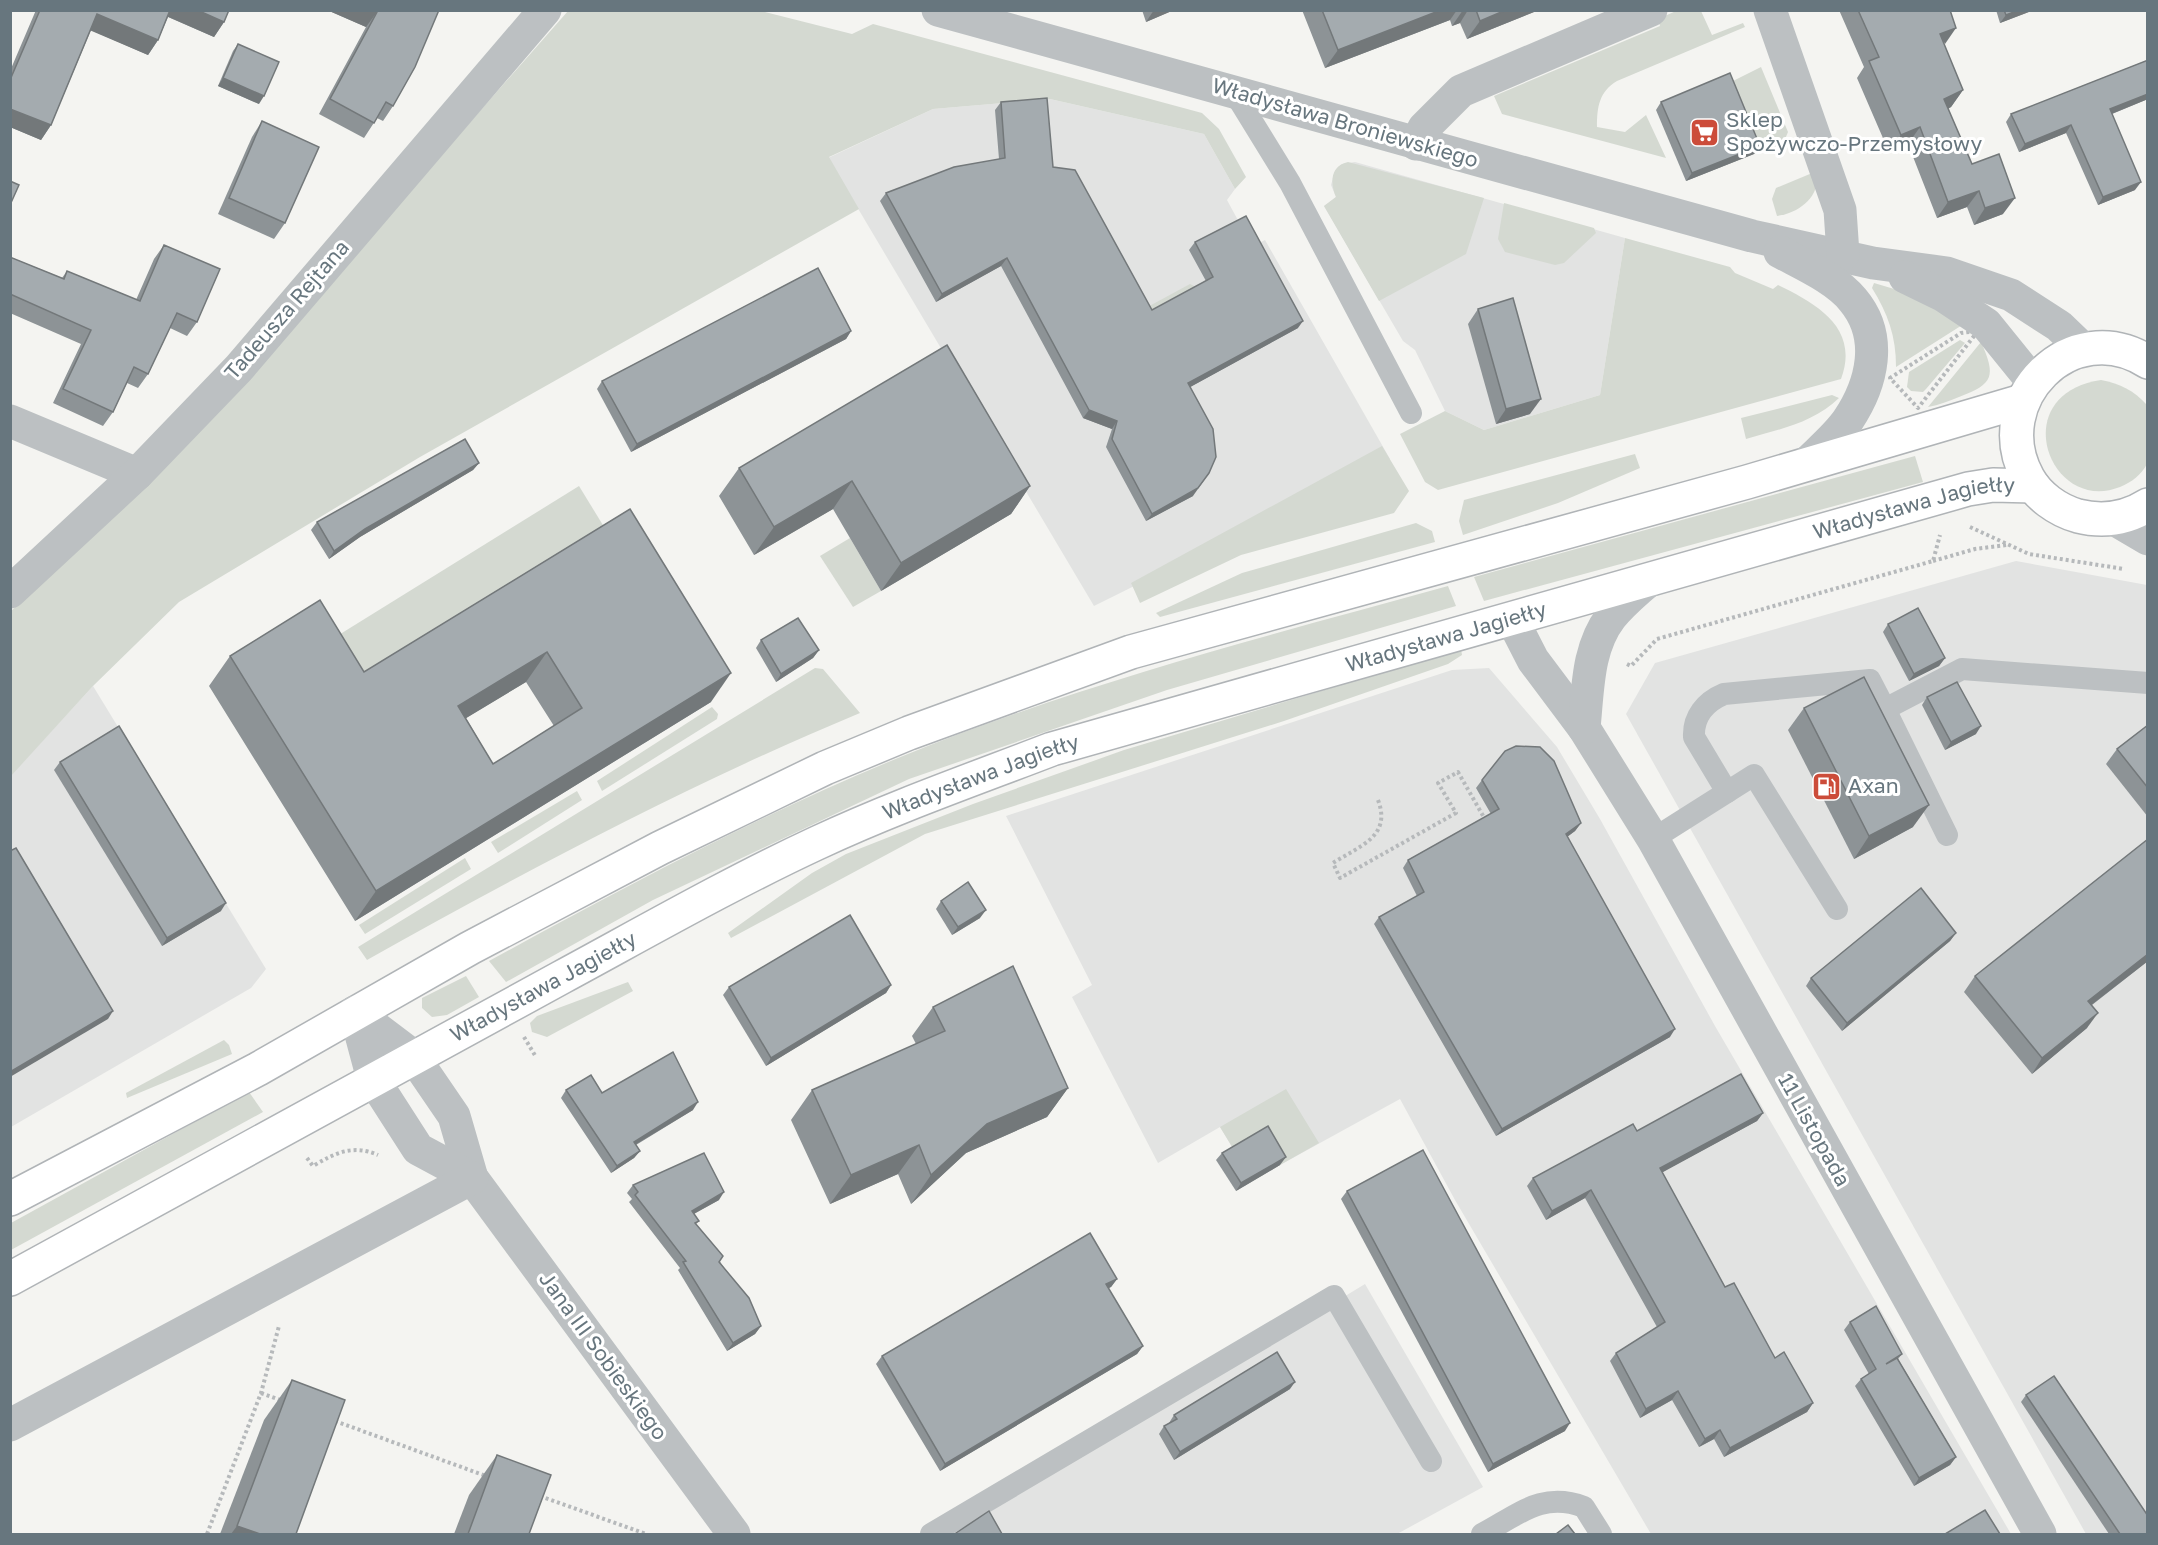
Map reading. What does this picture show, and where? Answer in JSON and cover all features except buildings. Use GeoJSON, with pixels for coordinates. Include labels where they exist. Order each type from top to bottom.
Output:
{"type":"FeatureCollection","features":[{"type":"Feature","properties":{"kind":"main road"},"geometry":{"type":"LineString","coordinates":[[2148,362],[2123,351],[2084,350],[2065,356],[2028,392],[2016,423],[2016,445],[2022,466],[2033,486],[2049,502],[2069,513],[2091,519],[2114,519],[2137,512],[2148,505]]}},
{"type":"Feature","properties":{"kind":"main road"},"geometry":{"type":"LineString","coordinates":[[10,1199],[258,1069],[355,1012],[660,848],[825,768],[920,729],[1131,652],[1806,464],[2028,392]]}},
{"type":"Feature","properties":{"kind":"main road","name":"Władysława Jagiełły"},"geometry":{"type":"LineString","coordinates":[[10,1279],[413,1056],[818,842],[929,795],[1052,749],[1968,489],[1993,485],[2033,486]]}},
{"type":"Feature","properties":{"kind":"street","name":"Tadeusza Rejtana"},"geometry":{"type":"LineString","coordinates":[[10,592],[137,474],[238,368],[545,10]]}},
{"type":"Feature","properties":{"kind":"street","name":"Władysława Broniewskiego"},"geometry":{"type":"LineString","coordinates":[[938,10],[1752,236],[1858,259],[1947,273],[2011,295],[2059,326],[2084,350]]}},
{"type":"Feature","properties":{"kind":"street"},"geometry":{"type":"LineString","coordinates":[[1416,144],[1424,128],[1461,92],[1651,10]]}},
{"type":"Feature","properties":{"kind":"street"},"geometry":{"type":"LineString","coordinates":[[1770,10],[1858,259]]}},
{"type":"Feature","properties":{"kind":"street","name":"Władysława Broniewskiego"},"geometry":{"type":"LineString","coordinates":[[1752,236],[1818,273],[1853,299],[1867,323],[1873,351],[1868,381],[1847,421],[1806,464]]}},
{"type":"Feature","properties":{"kind":"street","name":"Władysława Broniewskiego"},"geometry":{"type":"LineString","coordinates":[[1858,259],[1944,296],[1986,324],[2028,392]]}},
{"type":"Feature","properties":{"kind":"street"},"geometry":{"type":"LineString","coordinates":[[10,421],[137,474]]}},
{"type":"Feature","properties":{"kind":"street"},"geometry":{"type":"LineString","coordinates":[[2114,519],[2148,539]]}},
{"type":"Feature","properties":{"kind":"street"},"geometry":{"type":"LineString","coordinates":[[1584,728],[1591,665],[1600,635],[1611,617],[1648,581]]}},
{"type":"Feature","properties":{"kind":"street","name":"11 Listopada"},"geometry":{"type":"LineString","coordinates":[[1512,619],[1533,660],[1584,728],[1653,838],[2040,1534]]}},
{"type":"Feature","properties":{"kind":"street","name":"Jana III Sobieskiego"},"geometry":{"type":"LineString","coordinates":[[355,1012],[413,1056],[454,1116],[472,1178],[734,1534]]}},
{"type":"Feature","properties":{"kind":"street","name":"Jana III Sobieskiego"},"geometry":{"type":"LineString","coordinates":[[355,1012],[373,1079],[418,1149],[472,1178]]}},
{"type":"Feature","properties":{"kind":"street"},"geometry":{"type":"LineString","coordinates":[[10,1425],[472,1178]]}},
{"type":"Feature","properties":{"kind":"lane"},"geometry":{"type":"LineString","coordinates":[[1234,92],[1286,175],[1411,413]]}},
{"type":"Feature","properties":{"kind":"lane"},"geometry":{"type":"LineString","coordinates":[[1885,709],[1962,669],[2148,682]]}},
{"type":"Feature","properties":{"kind":"lane"},"geometry":{"type":"LineString","coordinates":[[1726,792],[1694,737],[1694,727],[1700,711],[1713,698],[1724,694],[1870,680],[1947,835]]}},
{"type":"Feature","properties":{"kind":"lane"},"geometry":{"type":"LineString","coordinates":[[1653,838],[1754,775],[1837,909]]}},
{"type":"Feature","properties":{"kind":"lane"},"geometry":{"type":"LineString","coordinates":[[931,1534],[1334,1296],[1431,1461]]}},
{"type":"Feature","properties":{"kind":"lane"},"geometry":{"type":"LineString","coordinates":[[1482,1534],[1539,1503],[1561,1500],[1584,1507],[1601,1534]]}},
{"type":"Feature","properties":{"kind":"path"},"geometry":{"type":"LineString","coordinates":[[1890,378],[1961,333],[1978,331],[1918,408]]}},
{"type":"Feature","properties":{"kind":"path"},"geometry":{"type":"LineString","coordinates":[[1960,524],[2029,554],[2136,571]]}},
{"type":"Feature","properties":{"kind":"path"},"geometry":{"type":"LineString","coordinates":[[1933,561],[1937,539],[1943,530]]}},
{"type":"Feature","properties":{"kind":"path"},"geometry":{"type":"LineString","coordinates":[[1623,662],[1631,666],[1657,639],[1976,549],[2007,545]]}},
{"type":"Feature","properties":{"kind":"path"},"geometry":{"type":"LineString","coordinates":[[1378,800],[1383,815],[1381,827],[1374,837],[1333,863],[1340,878],[1456,813],[1438,783],[1458,772],[1486,821]]}},
{"type":"Feature","properties":{"kind":"path"},"geometry":{"type":"LineString","coordinates":[[307,1157],[313,1166],[334,1153],[353,1149],[377,1155]]}},
{"type":"Feature","properties":{"kind":"path"},"geometry":{"type":"LineString","coordinates":[[207,1534],[261,1394],[279,1326]]}},
{"type":"Feature","properties":{"kind":"path"},"geometry":{"type":"LineString","coordinates":[[261,1394],[294,1406]]}},
{"type":"Feature","properties":{"kind":"path"},"geometry":{"type":"LineString","coordinates":[[327,1418],[491,1478]]}},
{"type":"Feature","properties":{"kind":"path"},"geometry":{"type":"LineString","coordinates":[[535,1494],[646,1534]]}},
{"type":"Feature","properties":{"kind":"shaded area"},"geometry":{"type":"Polygon","coordinates":[[[568,11],[761,11],[852,34],[873,24],[1202,113],[1219,129],[1246,177],[1235,189],[1204,134],[1050,99],[933,109],[829,157],[859,209],[420,457],[179,602],[93,686],[11,776],[11,611],[185,446],[568,11]]]}},
{"type":"Feature","properties":{"kind":"shaded area"},"geometry":{"type":"Polygon","coordinates":[[[1676,11],[1701,11],[1712,35],[1743,23],[1745,27],[1617,81],[1603,95],[1597,120],[1597,127],[1625,132],[1646,115],[1666,158],[1502,114],[1494,96],[1660,26],[1658,19],[1676,11]]]}},
{"type":"Feature","properties":{"kind":"shaded area"},"geometry":{"type":"Polygon","coordinates":[[[1761,67],[1788,132],[1783,144],[1761,153],[1733,81],[1761,67]]]}},
{"type":"Feature","properties":{"kind":"shaded area"},"geometry":{"type":"Polygon","coordinates":[[[1050,99],[1204,134],[1235,189],[1227,200],[1240,224],[1253,246],[1265,240],[1390,459],[1094,606],[828,158],[933,109],[1050,99]]]}},
{"type":"Feature","properties":{"kind":"shaded area"},"geometry":{"type":"Polygon","coordinates":[[[1348,162],[1484,198],[1466,254],[1379,301],[1324,206],[1336,197],[1332,181],[1335,171],[1348,162]]]}},
{"type":"Feature","properties":{"kind":"shaded area"},"geometry":{"type":"Polygon","coordinates":[[[1355,162],[1625,238],[1600,395],[1484,430],[1445,411],[1415,350],[1403,341],[1324,206],[1336,197],[1331,185],[1335,171],[1342,164],[1355,162]]]}},
{"type":"Feature","properties":{"kind":"shaded area"},"geometry":{"type":"Polygon","coordinates":[[[1817,171],[1816,189],[1807,202],[1793,211],[1777,216],[1772,199],[1776,188],[1817,171]]]}},
{"type":"Feature","properties":{"kind":"shaded area"},"geometry":{"type":"Polygon","coordinates":[[[1504,203],[1594,228],[1596,233],[1564,263],[1555,265],[1505,252],[1498,239],[1504,203]]]}},
{"type":"Feature","properties":{"kind":"shaded area"},"geometry":{"type":"Polygon","coordinates":[[[1625,238],[1730,267],[1735,273],[1773,289],[1778,285],[1807,301],[1831,320],[1840,332],[1845,345],[1845,361],[1841,379],[1438,490],[1425,482],[1400,434],[1445,411],[1484,430],[1600,395],[1625,238]]]}},
{"type":"Feature","properties":{"kind":"shaded area"},"geometry":{"type":"Polygon","coordinates":[[[1874,283],[1921,297],[1967,322],[1896,367],[1893,335],[1887,316],[1872,288],[1874,283]]]}},
{"type":"Feature","properties":{"kind":"shaded area"},"geometry":{"type":"Polygon","coordinates":[[[1190,284],[1200,289],[1135,324],[1131,316],[1190,284]]]}},
{"type":"Feature","properties":{"kind":"shaded area"},"geometry":{"type":"Polygon","coordinates":[[[1960,340],[1965,343],[1923,392],[1911,391],[1907,387],[1909,372],[1960,340]]]}},
{"type":"Feature","properties":{"kind":"shaded area"},"geometry":{"type":"Polygon","coordinates":[[[1981,342],[1990,371],[1985,383],[1971,392],[1928,407],[1981,342]]]}},
{"type":"Feature","properties":{"kind":"shaded area"},"geometry":{"type":"Polygon","coordinates":[[[2101,380],[2126,388],[2147,405],[2147,464],[2139,475],[2124,485],[2095,491],[2074,484],[2057,469],[2048,449],[2046,427],[2053,407],[2071,390],[2101,380]]]}},
{"type":"Feature","properties":{"kind":"shaded area"},"geometry":{"type":"Polygon","coordinates":[[[1832,395],[1839,398],[1818,414],[1784,428],[1746,439],[1741,418],[1832,395]]]}},
{"type":"Feature","properties":{"kind":"shaded area"},"geometry":{"type":"Polygon","coordinates":[[[1382,446],[1409,491],[1394,513],[1241,555],[1140,603],[1131,583],[1382,446]]]}},
{"type":"Feature","properties":{"kind":"shaded area"},"geometry":{"type":"Polygon","coordinates":[[[1635,454],[1640,468],[1558,503],[1463,535],[1459,521],[1464,500],[1635,454]]]}},
{"type":"Feature","properties":{"kind":"shaded area"},"geometry":{"type":"Polygon","coordinates":[[[1915,456],[1923,482],[1484,601],[1474,577],[1915,456]]]}},
{"type":"Feature","properties":{"kind":"shaded area"},"geometry":{"type":"Polygon","coordinates":[[[579,486],[609,535],[343,698],[329,641],[579,486]]]}},
{"type":"Feature","properties":{"kind":"shaded area"},"geometry":{"type":"Polygon","coordinates":[[[1416,523],[1432,531],[1435,542],[1160,617],[1156,613],[1242,573],[1416,523]]]}},
{"type":"Feature","properties":{"kind":"shaded area"},"geometry":{"type":"Polygon","coordinates":[[[850,538],[881,591],[853,607],[820,556],[850,538]]]}},
{"type":"Feature","properties":{"kind":"shaded area"},"geometry":{"type":"Polygon","coordinates":[[[2016,561],[2147,585],[2147,1534],[2086,1534],[1626,714],[1655,663],[2016,561]]]}},
{"type":"Feature","properties":{"kind":"shaded area"},"geometry":{"type":"Polygon","coordinates":[[[1448,586],[1456,606],[1167,690],[909,779],[653,900],[506,982],[489,961],[742,828],[898,758],[1101,685],[1448,586]]]}},
{"type":"Feature","properties":{"kind":"shaded area"},"geometry":{"type":"Polygon","coordinates":[[[1461,649],[1462,655],[1448,664],[1284,721],[925,834],[731,938],[728,933],[812,873],[846,854],[973,804],[1124,750],[1461,649]]]}},
{"type":"Feature","properties":{"kind":"shaded area"},"geometry":{"type":"Polygon","coordinates":[[[815,668],[823,669],[860,713],[733,769],[610,829],[367,960],[358,947],[815,668]]]}},
{"type":"Feature","properties":{"kind":"shaded area"},"geometry":{"type":"Polygon","coordinates":[[[1489,668],[1557,747],[1600,819],[1715,1026],[2011,1534],[1651,1534],[1455,1200],[1400,1099],[1280,1165],[1263,1134],[1234,1150],[1220,1127],[1158,1163],[1072,997],[1092,985],[1006,816],[1452,670],[1489,668]]]}},
{"type":"Feature","properties":{"kind":"shaded area"},"geometry":{"type":"Polygon","coordinates":[[[93,686],[266,969],[251,988],[11,1127],[10,776],[93,686]]]}},
{"type":"Feature","properties":{"kind":"shaded area"},"geometry":{"type":"Polygon","coordinates":[[[712,707],[718,714],[717,719],[602,791],[597,781],[712,707]]]}},
{"type":"Feature","properties":{"kind":"shaded area"},"geometry":{"type":"Polygon","coordinates":[[[577,791],[582,800],[498,853],[491,842],[577,791]]]}},
{"type":"Feature","properties":{"kind":"shaded area"},"geometry":{"type":"Polygon","coordinates":[[[465,858],[471,869],[365,934],[359,925],[465,858]]]}},
{"type":"Feature","properties":{"kind":"shaded area"},"geometry":{"type":"Polygon","coordinates":[[[466,976],[479,997],[447,1015],[432,1017],[422,1008],[422,998],[466,976]]]}},
{"type":"Feature","properties":{"kind":"shaded area"},"geometry":{"type":"Polygon","coordinates":[[[628,982],[633,991],[547,1037],[532,1032],[530,1023],[537,1016],[628,982]]]}},
{"type":"Feature","properties":{"kind":"shaded area"},"geometry":{"type":"Polygon","coordinates":[[[224,1040],[229,1045],[232,1054],[127,1098],[126,1093],[224,1040]]]}},
{"type":"Feature","properties":{"kind":"shaded area"},"geometry":{"type":"Polygon","coordinates":[[[1286,1089],[1319,1143],[1280,1165],[1263,1134],[1234,1150],[1220,1127],[1286,1089]]]}},
{"type":"Feature","properties":{"kind":"shaded area"},"geometry":{"type":"Polygon","coordinates":[[[249,1092],[263,1112],[11,1250],[11,1223],[249,1092]]]}},
{"type":"Feature","properties":{"kind":"shaded area"},"geometry":{"type":"Polygon","coordinates":[[[1365,1284],[1483,1487],[1397,1534],[953,1534],[1365,1284]]]}},
{"type":"Feature","properties":{"kind":"place","name":"Sklep Spożywczo-Przemysłowy"},"geometry":{"type":"Point","coordinates":[1705,132]}},
{"type":"Feature","properties":{"kind":"place","name":"Axan"},"geometry":{"type":"Point","coordinates":[1827,786]}}]}
